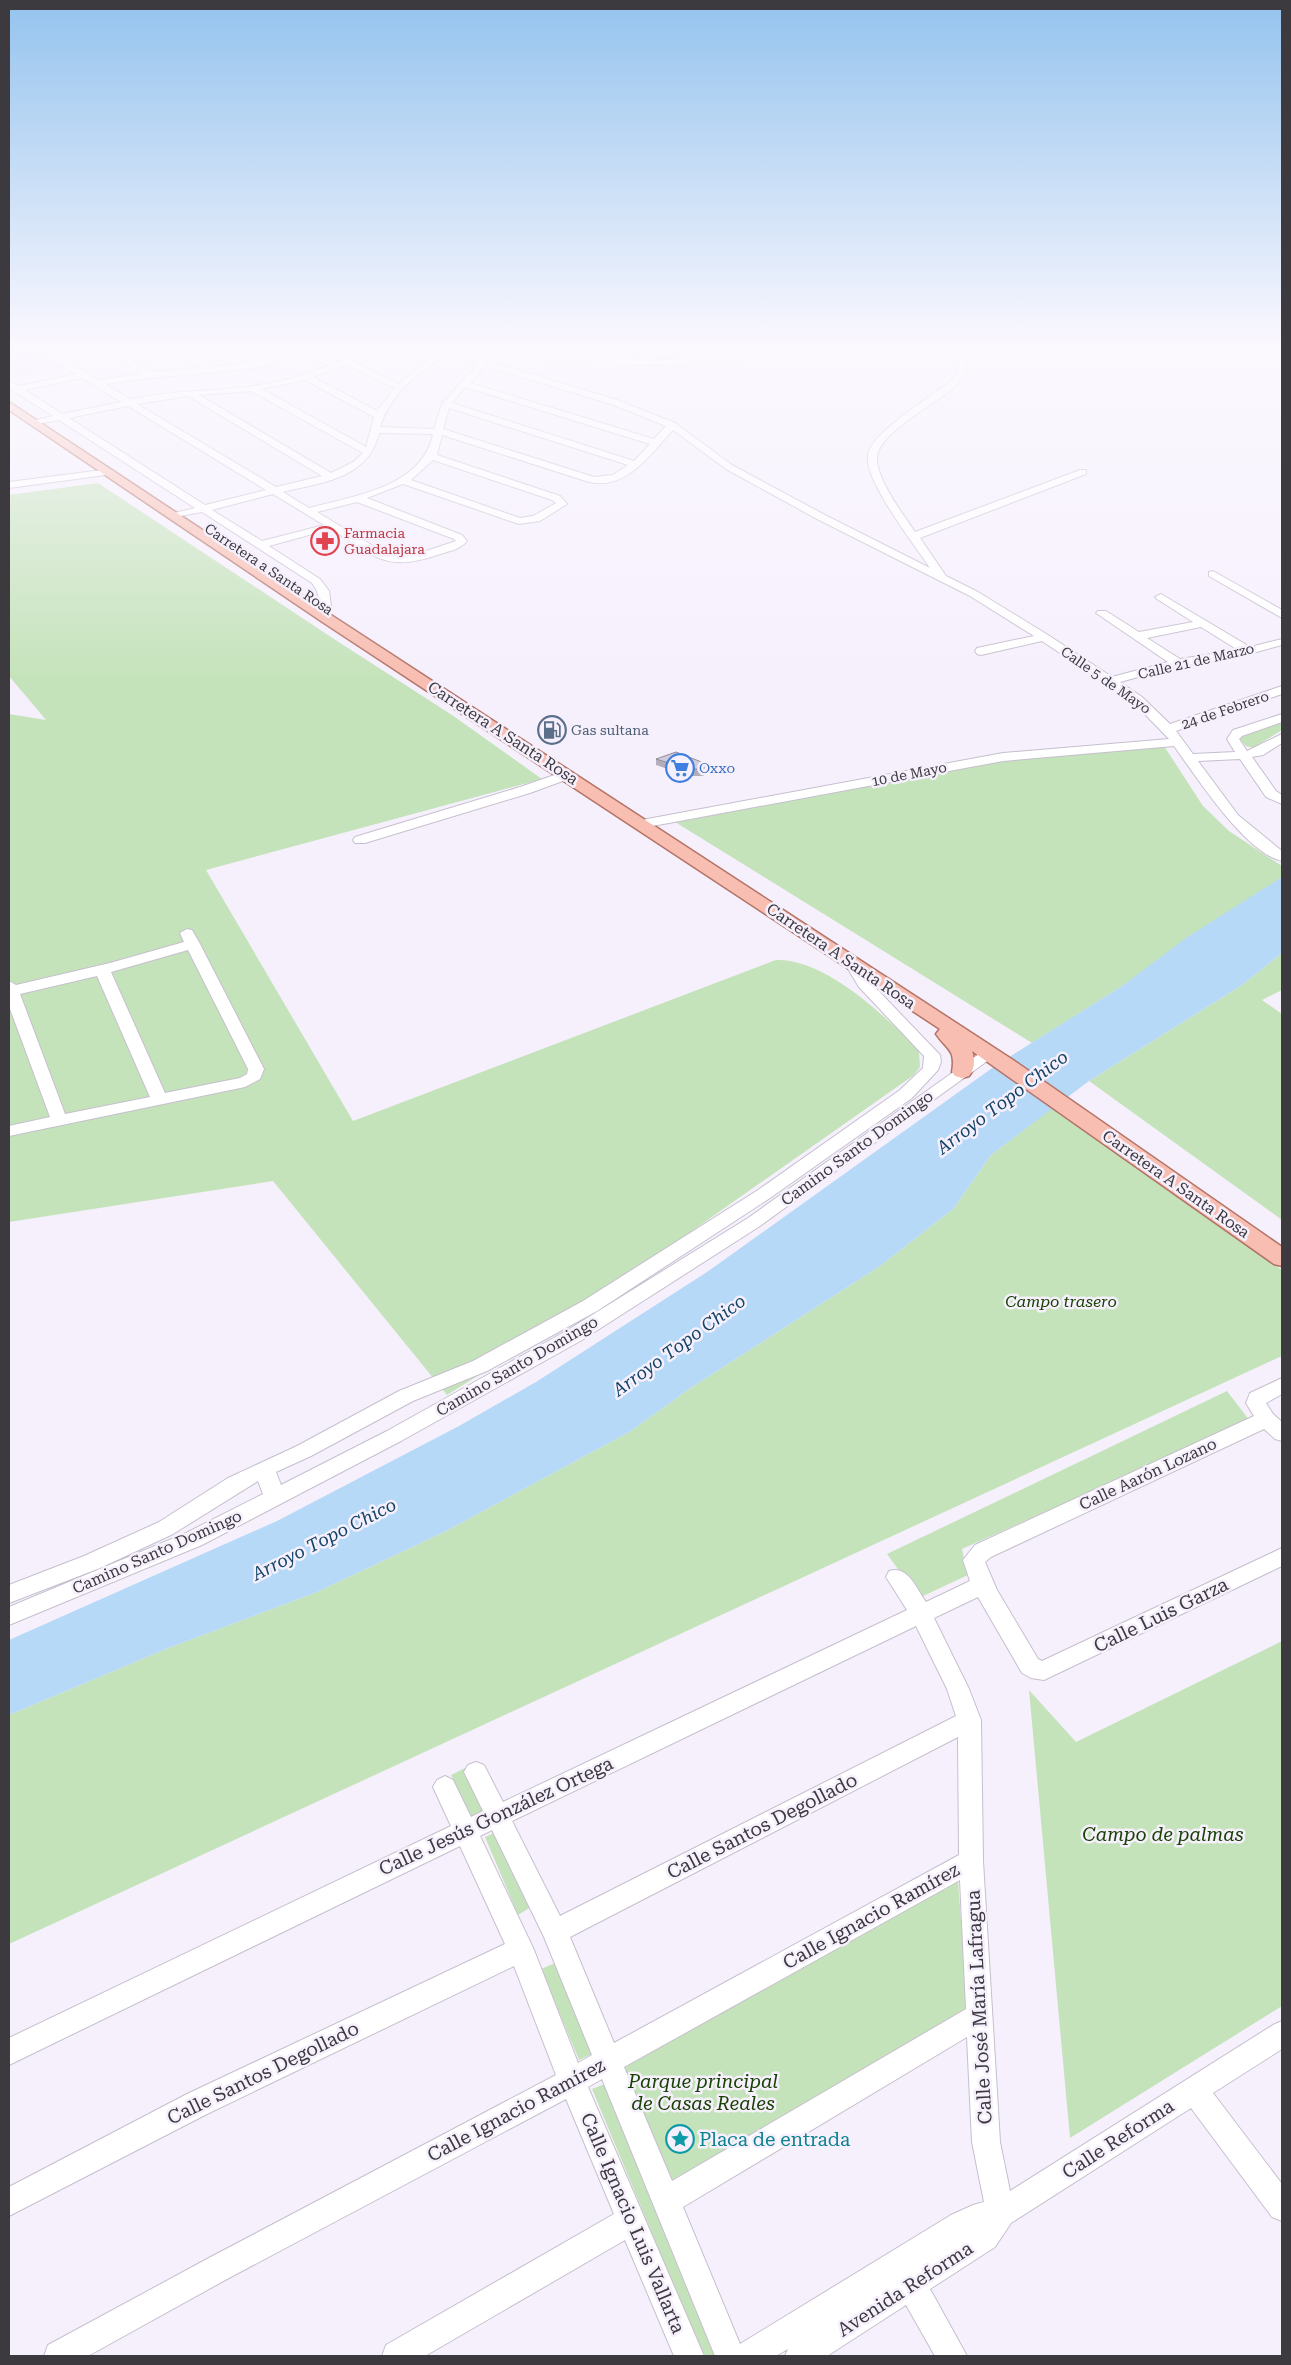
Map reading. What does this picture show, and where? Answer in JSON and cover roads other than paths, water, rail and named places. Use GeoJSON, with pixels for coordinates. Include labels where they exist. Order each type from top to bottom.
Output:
{"type":"FeatureCollection","features":[{"type":"Feature","properties":{"kind":"main road","name":"Carretera a Santa Rosa"},"geometry":{"type":"LineString","coordinates":[[91,458],[325,606],[400,660]]}},
{"type":"Feature","properties":{"kind":"main road","name":"Carretera a Santa Rosa"},"geometry":{"type":"LineString","coordinates":[[101,458],[136,481],[179,515],[400,660]]}},
{"type":"Feature","properties":{"kind":"main road","name":"Carretera A Santa Rosa"},"geometry":{"type":"LineString","coordinates":[[400,660],[566,775],[649,823],[853,964],[1003,1058]]}},
{"type":"Feature","properties":{"kind":"main road","name":"Carretera A Santa Rosa"},"geometry":{"type":"LineString","coordinates":[[400,660],[1282,1241]]}},
{"type":"Feature","properties":{"kind":"main road"},"geometry":{"type":"LineString","coordinates":[[911,1002],[919,1014],[960,1046],[964,1054],[962,1072]]}},
{"type":"Feature","properties":{"kind":"main road","name":"Carretera A Santa Rosa"},"geometry":{"type":"LineString","coordinates":[[1080,1107],[1282,1258]]}},
{"type":"Feature","properties":{"kind":"street"},"geometry":{"type":"LineString","coordinates":[[124,458],[316,580],[323,591],[325,606]]}},
{"type":"Feature","properties":{"kind":"street"},"geometry":{"type":"LineString","coordinates":[[220,458],[387,559],[407,560],[458,545],[462,539],[357,498]]}},
{"type":"Feature","properties":{"kind":"street"},"geometry":{"type":"LineString","coordinates":[[299,458],[330,477]]}},
{"type":"Feature","properties":{"kind":"street"},"geometry":{"type":"LineString","coordinates":[[179,515],[330,477],[355,465],[362,458]]}},
{"type":"Feature","properties":{"kind":"street"},"geometry":{"type":"LineString","coordinates":[[308,510],[357,498],[404,481],[428,458]]}},
{"type":"Feature","properties":{"kind":"street"},"geometry":{"type":"LineString","coordinates":[[404,481],[512,519],[524,521],[536,519],[560,506],[562,502],[556,498],[438,458]]}},
{"type":"Feature","properties":{"kind":"street"},"geometry":{"type":"LineString","coordinates":[[529,458],[593,480],[605,482],[615,479],[639,458]]}},
{"type":"Feature","properties":{"kind":"street"},"geometry":{"type":"LineString","coordinates":[[616,458],[634,464]]}},
{"type":"Feature","properties":{"kind":"street","name":"Calle 5 de Mayo"},"geometry":{"type":"LineString","coordinates":[[716,458],[729,468],[821,517],[943,577],[1044,637],[1138,700],[1168,729],[1233,818],[1262,843],[1282,857]]}},
{"type":"Feature","properties":{"kind":"street"},"geometry":{"type":"LineString","coordinates":[[872,458],[879,480],[914,536],[943,577]]}},
{"type":"Feature","properties":{"kind":"street"},"geometry":{"type":"LineString","coordinates":[[9,485],[110,472]]}},
{"type":"Feature","properties":{"kind":"street"},"geometry":{"type":"LineString","coordinates":[[914,536],[1083,472]]}},
{"type":"Feature","properties":{"kind":"street"},"geometry":{"type":"LineString","coordinates":[[136,481],[153,477]]}},
{"type":"Feature","properties":{"kind":"street"},"geometry":{"type":"LineString","coordinates":[[260,545],[332,526]]}},
{"type":"Feature","properties":{"kind":"street"},"geometry":{"type":"LineString","coordinates":[[1213,574],[1282,615]]}},
{"type":"Feature","properties":{"kind":"street"},"geometry":{"type":"LineString","coordinates":[[1161,597],[1247,650]]}},
{"type":"Feature","properties":{"kind":"street"},"geometry":{"type":"LineString","coordinates":[[1265,604],[1282,598]]}},
{"type":"Feature","properties":{"kind":"street"},"geometry":{"type":"LineString","coordinates":[[1102,613],[1178,663]]}},
{"type":"Feature","properties":{"kind":"street"},"geometry":{"type":"LineString","coordinates":[[1138,636],[1202,623]]}},
{"type":"Feature","properties":{"kind":"street"},"geometry":{"type":"LineString","coordinates":[[981,651],[1044,637]]}},
{"type":"Feature","properties":{"kind":"street","name":"Calle 21 de Marzo"},"geometry":{"type":"LineString","coordinates":[[1111,681],[1178,663],[1227,656],[1282,642]]}},
{"type":"Feature","properties":{"kind":"street","name":"24 de Febrero"},"geometry":{"type":"LineString","coordinates":[[1168,729],[1282,690]]}},
{"type":"Feature","properties":{"kind":"street"},"geometry":{"type":"LineString","coordinates":[[1239,745],[1282,718]]}},
{"type":"Feature","properties":{"kind":"street"},"geometry":{"type":"LineString","coordinates":[[1239,745],[1258,752],[1282,739]]}},
{"type":"Feature","properties":{"kind":"street"},"geometry":{"type":"LineString","coordinates":[[1239,745],[1271,794],[1282,800]]}},
{"type":"Feature","properties":{"kind":"street","name":"10 de Mayo"},"geometry":{"type":"LineString","coordinates":[[649,823],[996,758],[1092,748],[1183,749],[1239,745]]}},
{"type":"Feature","properties":{"kind":"street"},"geometry":{"type":"LineString","coordinates":[[360,840],[445,812],[525,790],[566,775]]}},
{"type":"Feature","properties":{"kind":"street"},"geometry":{"type":"LineString","coordinates":[[9,1131],[245,1082],[254,1076],[256,1069],[190,938],[102,970],[10,989],[59,1120]]}},
{"type":"Feature","properties":{"kind":"street"},"geometry":{"type":"LineString","coordinates":[[9,1594],[92,1562],[166,1528],[235,1484],[304,1451],[406,1396],[480,1366],[590,1306],[764,1194],[906,1094],[930,1070],[932,1055],[864,984],[853,964]]}},
{"type":"Feature","properties":{"kind":"street"},"geometry":{"type":"LineString","coordinates":[[102,970],[160,1100]]}},
{"type":"Feature","properties":{"kind":"street","name":"Camino Santo Domingo"},"geometry":{"type":"LineString","coordinates":[[9,1616],[194,1539],[394,1436],[575,1335],[754,1222],[962,1072],[1003,1058]]}},
{"type":"Feature","properties":{"kind":"street"},"geometry":{"type":"LineString","coordinates":[[1282,1384],[1257,1398],[1256,1403],[1266,1419],[1282,1434]]}},
{"type":"Feature","properties":{"kind":"street","name":"Calle Aarón Lozano"},"geometry":{"type":"LineString","coordinates":[[984,1584],[974,1560],[983,1551],[1266,1419]]}},
{"type":"Feature","properties":{"kind":"street"},"geometry":{"type":"LineString","coordinates":[[264,1469],[275,1497]]}},
{"type":"Feature","properties":{"kind":"street","name":"Calle Luis Garza"},"geometry":{"type":"LineString","coordinates":[[984,1584],[1030,1666],[1038,1670],[1049,1669],[1282,1556]]}},
{"type":"Feature","properties":{"kind":"street","name":"Calle José María Lafragua"},"geometry":{"type":"LineString","coordinates":[[897,1577],[921,1613],[958,1689],[969,1720],[971,1861],[986,2142],[990,2173],[1001,2213]]}},
{"type":"Feature","properties":{"kind":"street","name":"Calle Jesús González Ortega"},"geometry":{"type":"LineString","coordinates":[[9,2052],[467,1830],[984,1584]]}},
{"type":"Feature","properties":{"kind":"street","name":"Calle Santos Degollado"},"geometry":{"type":"LineString","coordinates":[[555,1932],[969,1720]]}},
{"type":"Feature","properties":{"kind":"street"},"geometry":{"type":"LineString","coordinates":[[476,1772],[555,1932],[730,2356]]}},
{"type":"Feature","properties":{"kind":"street","name":"Calle Ignacio Luis Vallarta"},"geometry":{"type":"LineString","coordinates":[[445,1787],[467,1830],[521,1950],[571,2079],[689,2356]]}},
{"type":"Feature","properties":{"kind":"street","name":"Calle Ignacio Ramírez"},"geometry":{"type":"LineString","coordinates":[[59,2356],[571,2079],[609,2061],[971,1861]]}},
{"type":"Feature","properties":{"kind":"street","name":"Calle Santos Degollado"},"geometry":{"type":"LineString","coordinates":[[9,2202],[197,2104],[521,1950]]}},
{"type":"Feature","properties":{"kind":"street"},"geometry":{"type":"LineString","coordinates":[[666,2201],[980,2015]]}},
{"type":"Feature","properties":{"kind":"street","name":"Calle Reforma"},"geometry":{"type":"LineString","coordinates":[[948,2233],[973,2218],[1001,2213],[1282,2034]]}},
{"type":"Feature","properties":{"kind":"street"},"geometry":{"type":"LineString","coordinates":[[1194,2090],[1282,2207]]}},
{"type":"Feature","properties":{"kind":"street","name":"Avenida Reforma"},"geometry":{"type":"LineString","coordinates":[[800,2356],[985,2237],[1001,2213]]}},
{"type":"Feature","properties":{"kind":"street"},"geometry":{"type":"LineString","coordinates":[[397,2356],[631,2220]]}},
{"type":"Feature","properties":{"kind":"street","name":"Avenida Reforma"},"geometry":{"type":"LineString","coordinates":[[749,2356],[948,2233]]}},
{"type":"Feature","properties":{"kind":"street"},"geometry":{"type":"LineString","coordinates":[[911,2285],[952,2356]]}},
{"type":"Feature","properties":{"kind":"water","name":"Arroyo Topo Chico"},"geometry":{"type":"Polygon","coordinates":[[[1282,877],[1282,953],[1242,985],[1089,1081],[991,1155],[953,1209],[880,1266],[689,1389],[631,1431],[446,1531],[317,1592],[166,1649],[9,1715],[9,1640],[277,1521],[459,1426],[536,1382],[707,1272],[995,1066],[1122,986],[1186,938],[1282,877]]]}},
{"type":"Feature","properties":{"kind":"place","name":"Farmacia Guadalajara"},"geometry":{"type":"Point","coordinates":[325,541]}},
{"type":"Feature","properties":{"kind":"place","name":"Gas sultana"},"geometry":{"type":"Point","coordinates":[552,730]}},
{"type":"Feature","properties":{"kind":"place","name":"Oxxo"},"geometry":{"type":"Point","coordinates":[680,768]}},
{"type":"Feature","properties":{"kind":"place","name":"Placa de entrada"},"geometry":{"type":"Point","coordinates":[680,2139]}},
{"type":"Feature","properties":{"kind":"park label","name":"Campo trasero"},"geometry":{"type":"Point","coordinates":[1061,1301]}},
{"type":"Feature","properties":{"kind":"park label","name":"Campo de palmas"},"geometry":{"type":"Point","coordinates":[1163,1834]}},
{"type":"Feature","properties":{"kind":"park label","name":"Parque principal de Casas Reales"},"geometry":{"type":"Point","coordinates":[703,2092]}}]}
